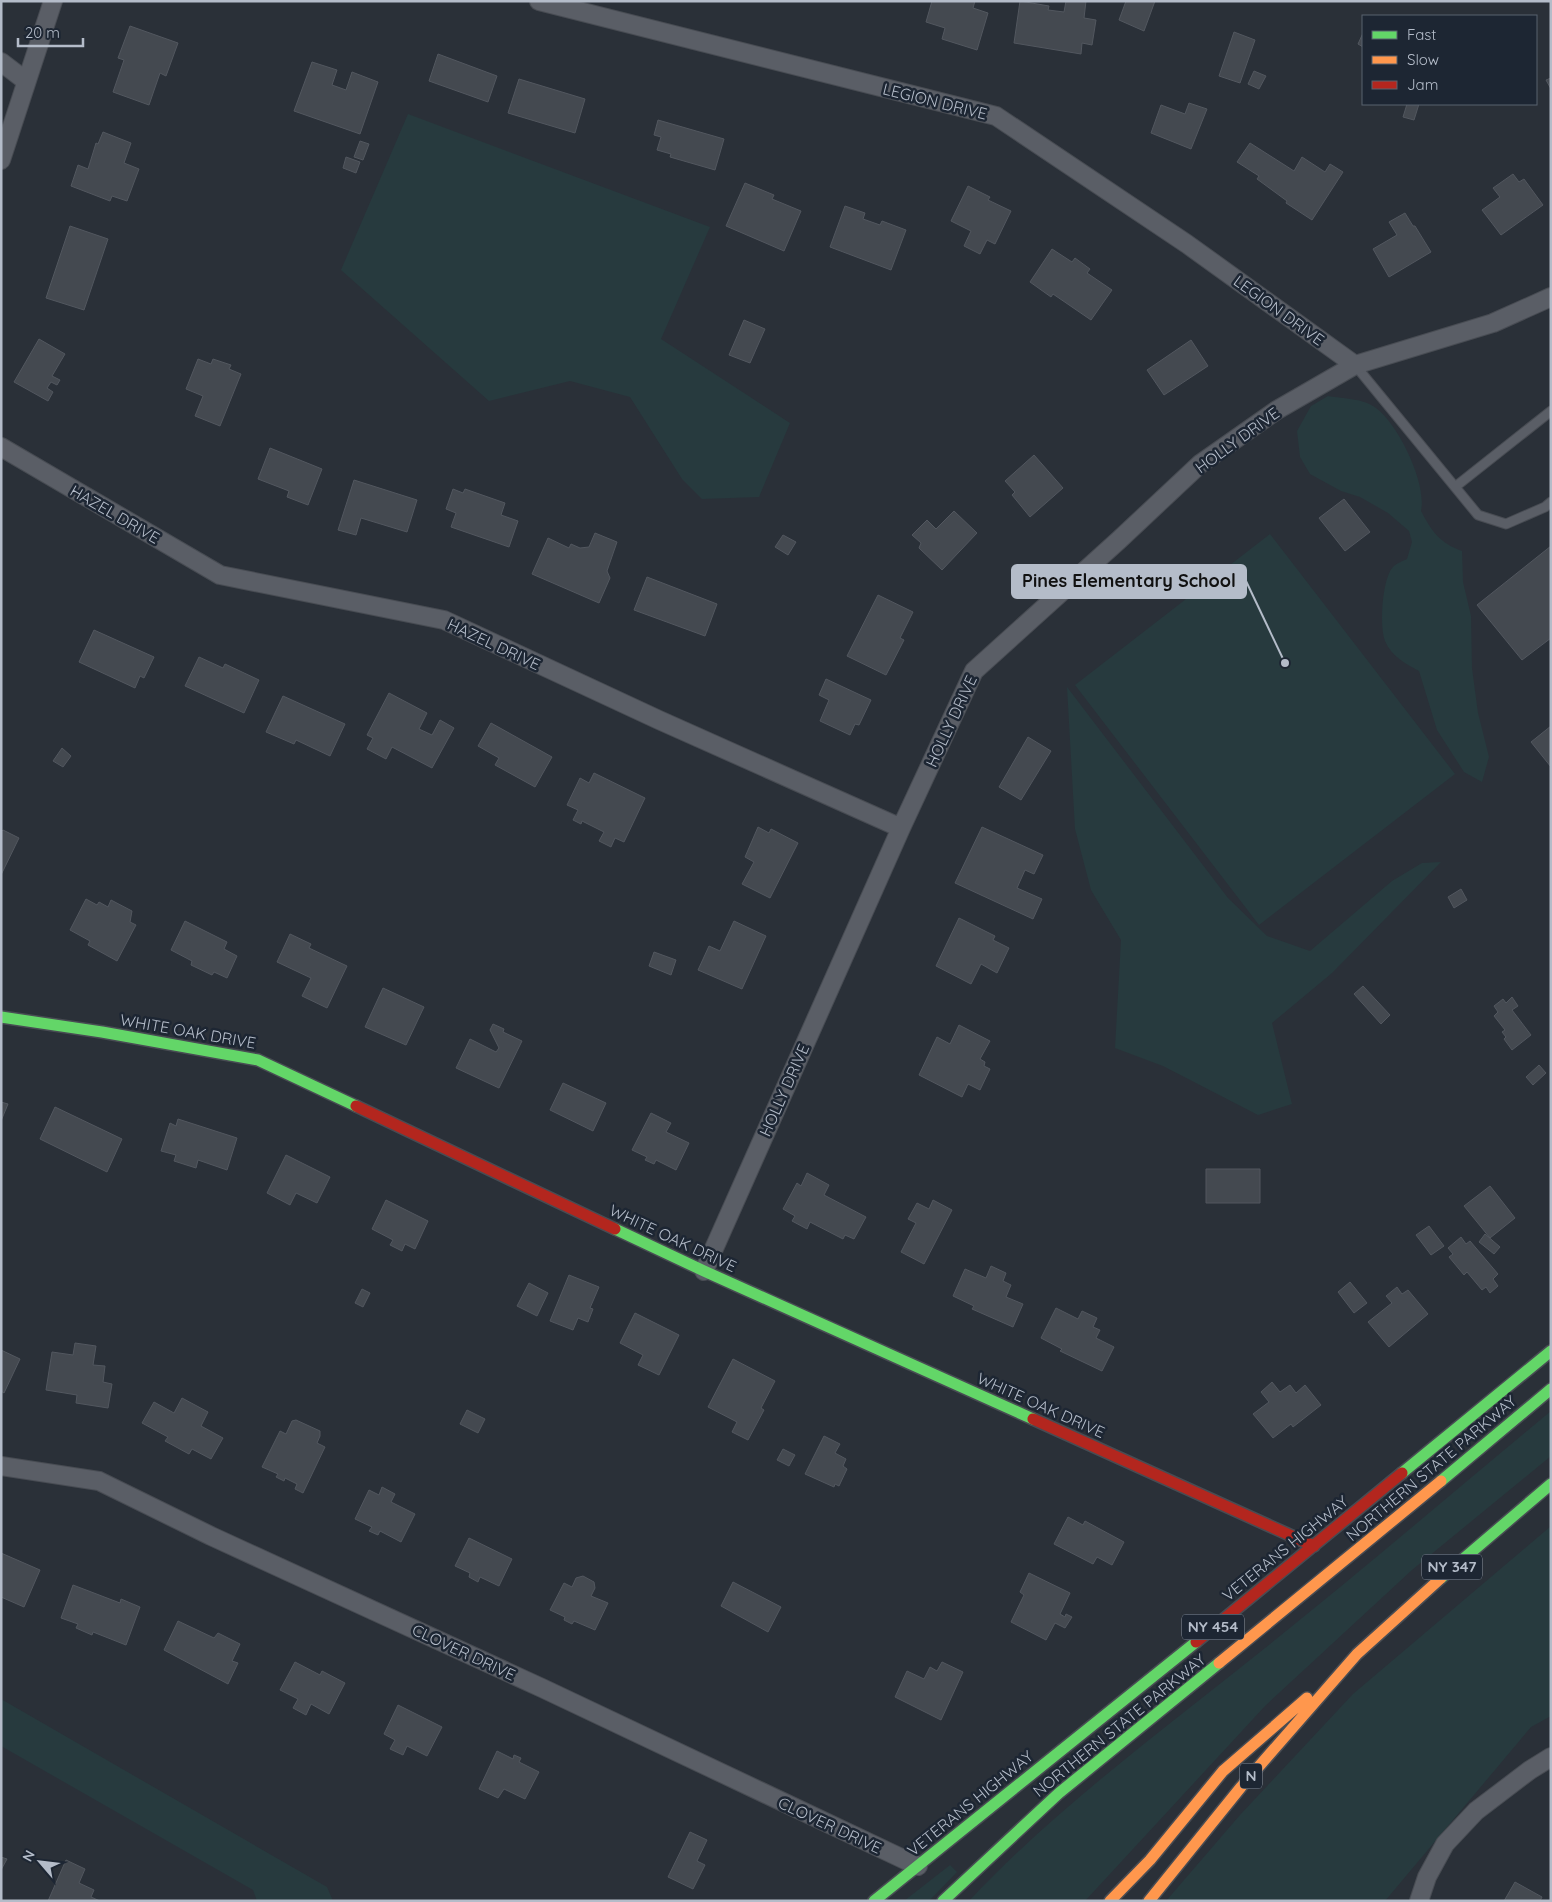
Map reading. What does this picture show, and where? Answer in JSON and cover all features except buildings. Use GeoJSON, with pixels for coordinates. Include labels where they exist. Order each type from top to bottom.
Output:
{"type":"FeatureCollection","features":[{"type":"Feature","properties":{"kind":"main road","name":"WHITE OAK DRIVE"},"geometry":{"type":"LineString","coordinates":[[1,1017],[102,1032],[258,1060],[704,1271],[1314,1546]]}},
{"type":"Feature","properties":{"kind":"main road","name":"VETERANS HIGHWAY"},"geometry":{"type":"LineString","coordinates":[[874,1901],[1314,1546],[1551,1351]]}},
{"type":"Feature","properties":{"kind":"main road","name":"NORTHERN STATE PARKWAY"},"geometry":{"type":"LineString","coordinates":[[942,1901],[1059,1793],[1355,1553],[1551,1389]]}},
{"type":"Feature","properties":{"kind":"main road","name":"NY 347"},"geometry":{"type":"LineString","coordinates":[[1358,1654],[1434,1584],[1551,1484]]}},
{"type":"Feature","properties":{"kind":"main road"},"geometry":{"type":"LineString","coordinates":[[1110,1901],[1150,1860],[1223,1771],[1358,1654]]}},
{"type":"Feature","properties":{"kind":"main road","name":"N"},"geometry":{"type":"LineString","coordinates":[[1149,1901],[1241,1787],[1358,1654]]}},
{"type":"Feature","properties":{"kind":"street"},"geometry":{"type":"LineString","coordinates":[[1,160],[53,1]]}},
{"type":"Feature","properties":{"kind":"street","name":"LEGION DRIVE"},"geometry":{"type":"LineString","coordinates":[[539,1],[996,116],[1187,244],[1355,365]]}},
{"type":"Feature","properties":{"kind":"street"},"geometry":{"type":"LineString","coordinates":[[1,62],[26,80]]}},
{"type":"Feature","properties":{"kind":"street","name":"HOLLY DRIVE"},"geometry":{"type":"LineString","coordinates":[[704,1271],[974,670],[1119,540],[1200,464],[1277,410],[1355,365],[1492,323],[1551,297]]}},
{"type":"Feature","properties":{"kind":"street","name":"HAZEL DRIVE"},"geometry":{"type":"LineString","coordinates":[[1,447],[220,575],[444,620],[659,720],[902,828]]}},
{"type":"Feature","properties":{"kind":"street","name":"CLOVER DRIVE"},"geometry":{"type":"LineString","coordinates":[[1,1466],[99,1481],[210,1536],[542,1688],[918,1866]]}},
{"type":"Feature","properties":{"kind":"street"},"geometry":{"type":"LineString","coordinates":[[1419,1901],[1427,1877],[1445,1844],[1476,1811],[1530,1770],[1551,1757]]}},
{"type":"Feature","properties":{"kind":"lane"},"geometry":{"type":"LineString","coordinates":[[1355,365],[1478,516],[1506,524],[1545,507],[1551,502]]}},
{"type":"Feature","properties":{"kind":"lane"},"geometry":{"type":"LineString","coordinates":[[1454,487],[1551,411]]}},
{"type":"Feature","properties":{"kind":"green space"},"geometry":{"type":"Polygon","coordinates":[[[408,114],[710,227],[661,339],[790,423],[759,497],[702,499],[682,479],[630,397],[570,381],[489,401],[341,270],[408,114]]]}},
{"type":"Feature","properties":{"kind":"green space"},"geometry":{"type":"Polygon","coordinates":[[[1328,396],[1365,402],[1385,416],[1402,441],[1415,471],[1420,486],[1421,511],[1437,536],[1454,548],[1462,551],[1463,582],[1471,616],[1472,668],[1478,713],[1489,757],[1482,782],[1464,772],[1437,730],[1419,671],[1395,655],[1385,641],[1382,625],[1384,590],[1390,572],[1395,565],[1407,559],[1412,542],[1409,531],[1388,513],[1360,497],[1341,491],[1310,474],[1300,457],[1297,431],[1311,406],[1328,396]]]}},
{"type":"Feature","properties":{"kind":"green space"},"geometry":{"type":"Polygon","coordinates":[[[1270,534],[1455,774],[1259,925],[1075,685],[1270,534]]]}},
{"type":"Feature","properties":{"kind":"green space"},"geometry":{"type":"Polygon","coordinates":[[[1067,687],[1228,898],[1267,936],[1310,951],[1392,881],[1422,863],[1441,862],[1332,973],[1272,1023],[1292,1104],[1258,1115],[1163,1066],[1115,1048],[1121,940],[1091,890],[1075,829],[1067,687]]]}},
{"type":"Feature","properties":{"kind":"green space"},"geometry":{"type":"Polygon","coordinates":[[[1551,1411],[1551,1456],[1412,1570],[1265,1706],[1085,1901],[969,1901],[1001,1868],[1070,1805],[1326,1599],[1551,1411]]]}},
{"type":"Feature","properties":{"kind":"green space"},"geometry":{"type":"Polygon","coordinates":[[[1551,1526],[1551,1716],[1531,1727],[1385,1901],[1166,1901],[1240,1815],[1353,1694],[1551,1526]]]}},
{"type":"Feature","properties":{"kind":"green space"},"geometry":{"type":"Polygon","coordinates":[[[1,1699],[327,1887],[333,1901],[257,1901],[253,1890],[1,1746],[1,1699]]]}},
{"type":"Feature","properties":{"kind":"green space"},"geometry":{"type":"Polygon","coordinates":[[[950,1865],[957,1872],[929,1901],[904,1901],[950,1865]]]}},
{"type":"Feature","properties":{"kind":"traffic: fast"},"geometry":{"type":"LineString","coordinates":[[1,1017],[102,1032],[258,1060],[356,1106]]}},
{"type":"Feature","properties":{"kind":"traffic: fast"},"geometry":{"type":"LineString","coordinates":[[615,1229],[1033,1419]]}},
{"type":"Feature","properties":{"kind":"traffic: fast"},"geometry":{"type":"LineString","coordinates":[[1402,1473],[1551,1351]]}},
{"type":"Feature","properties":{"kind":"traffic: fast"},"geometry":{"type":"LineString","coordinates":[[1441,1481],[1551,1389]]}},
{"type":"Feature","properties":{"kind":"traffic: fast"},"geometry":{"type":"LineString","coordinates":[[1441,1578],[1551,1484]]}},
{"type":"Feature","properties":{"kind":"traffic: fast"},"geometry":{"type":"LineString","coordinates":[[874,1901],[1196,1642]]}},
{"type":"Feature","properties":{"kind":"traffic: fast"},"geometry":{"type":"LineString","coordinates":[[943,1901],[1059,1793],[1219,1663]]}},
{"type":"Feature","properties":{"kind":"traffic: slow"},"geometry":{"type":"LineString","coordinates":[[1219,1663],[1441,1481]]}},
{"type":"Feature","properties":{"kind":"traffic: slow"},"geometry":{"type":"LineString","coordinates":[[1149,1901],[1241,1787],[1357,1654],[1441,1578]]}},
{"type":"Feature","properties":{"kind":"traffic: slow"},"geometry":{"type":"LineString","coordinates":[[1110,1901],[1150,1860],[1223,1771],[1307,1698]]}},
{"type":"Feature","properties":{"kind":"traffic: jam"},"geometry":{"type":"LineString","coordinates":[[356,1106],[615,1229]]}},
{"type":"Feature","properties":{"kind":"traffic: jam"},"geometry":{"type":"LineString","coordinates":[[1033,1419],[1314,1546]]}},
{"type":"Feature","properties":{"kind":"traffic: jam"},"geometry":{"type":"LineString","coordinates":[[1196,1642],[1402,1473]]}},
{"type":"Feature","properties":{"kind":"place","name":"Pines Elementary School"},"geometry":{"type":"Point","coordinates":[1285,663]}}]}
